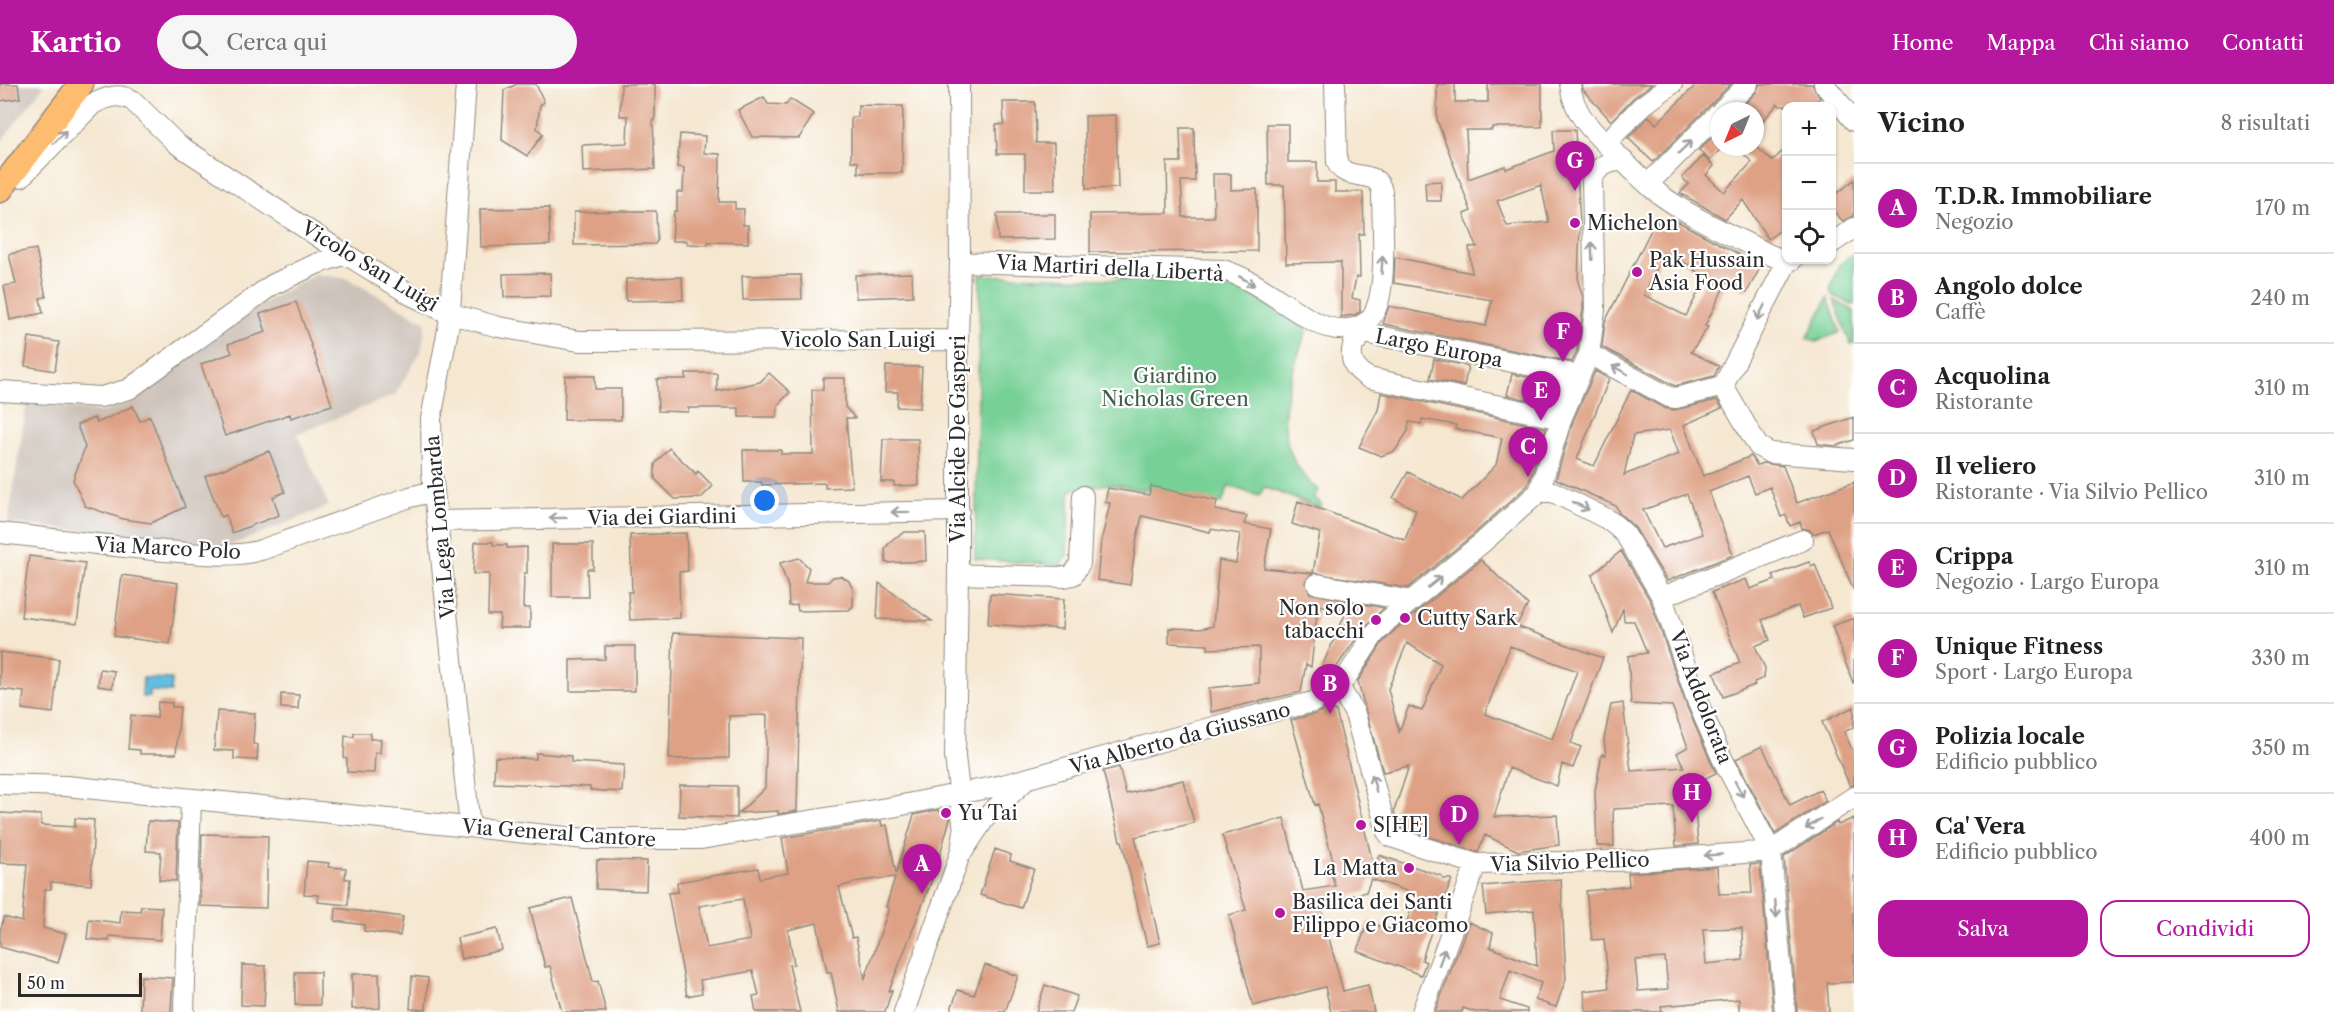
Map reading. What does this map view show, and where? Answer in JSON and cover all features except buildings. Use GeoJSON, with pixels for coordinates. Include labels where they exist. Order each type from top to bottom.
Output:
{"type":"FeatureCollection","features":[{"type":"Feature","properties":{"kind":"main road"},"geometry":{"type":"LineString","coordinates":[[1,189],[76,87]]}},
{"type":"Feature","properties":{"kind":"street","name":"Via Lega Lombarda"},"geometry":{"type":"LineString","coordinates":[[466,84],[449,324],[431,419],[434,491],[470,827]]}},
{"type":"Feature","properties":{"kind":"street","name":"Via Alcide De Gasperi"},"geometry":{"type":"LineString","coordinates":[[959,84],[959,511],[955,757],[961,793]]}},
{"type":"Feature","properties":{"kind":"street","name":"Via Martiri della Libertà"},"geometry":{"type":"LineString","coordinates":[[960,262],[1223,270],[1238,275],[1315,322],[1335,330],[1346,331],[1355,328],[1371,317],[1379,298],[1382,260],[1381,184],[1370,176],[1347,173],[1338,167],[1336,162],[1335,84]]}},
{"type":"Feature","properties":{"kind":"street"},"geometry":{"type":"LineString","coordinates":[[1539,492],[1562,417],[1589,354],[1595,310],[1590,189],[1594,173],[1607,141],[1642,106],[1672,84]]}},
{"type":"Feature","properties":{"kind":"street"},"geometry":{"type":"LineString","coordinates":[[1730,102],[1748,84]]}},
{"type":"Feature","properties":{"kind":"street"},"geometry":{"type":"LineString","coordinates":[[1824,84],[1853,117]]}},
{"type":"Feature","properties":{"kind":"street"},"geometry":{"type":"LineString","coordinates":[[1570,85],[1582,112],[1624,161],[1648,184],[1673,204],[1768,254],[1782,258]]}},
{"type":"Feature","properties":{"kind":"street","name":"Vicolo San Luigi"},"geometry":{"type":"LineString","coordinates":[[1,189],[17,182],[93,104],[114,96],[122,96],[132,100],[177,144],[411,295],[448,313],[499,327],[579,341],[958,340]]}},
{"type":"Feature","properties":{"kind":"street"},"geometry":{"type":"LineString","coordinates":[[1651,181],[1710,122]]}},
{"type":"Feature","properties":{"kind":"street"},"geometry":{"type":"LineString","coordinates":[[1607,141],[1673,204]]}},
{"type":"Feature","properties":{"kind":"street"},"geometry":{"type":"LineString","coordinates":[[1594,173],[1611,162],[1624,161]]}},
{"type":"Feature","properties":{"kind":"street"},"geometry":{"type":"LineString","coordinates":[[1836,240],[1854,228]]}},
{"type":"Feature","properties":{"kind":"street"},"geometry":{"type":"LineString","coordinates":[[0,391],[100,397],[129,389],[272,285],[316,264],[346,254]]}},
{"type":"Feature","properties":{"kind":"street"},"geometry":{"type":"LineString","coordinates":[[1589,354],[1669,397],[1676,398],[1723,386],[1786,264]]}},
{"type":"Feature","properties":{"kind":"street","name":"Largo Europa"},"geometry":{"type":"LineString","coordinates":[[1364,333],[1568,374],[1552,417],[1369,378],[1355,368],[1352,361],[1353,345],[1364,333]]}},
{"type":"Feature","properties":{"kind":"street"},"geometry":{"type":"LineString","coordinates":[[1723,386],[1758,446],[1763,450],[1770,453],[1854,459]]}},
{"type":"Feature","properties":{"kind":"street","name":"Via Marco Polo"},"geometry":{"type":"LineString","coordinates":[[0,533],[128,548],[215,555],[242,554],[261,550],[410,496],[434,491]]}},
{"type":"Feature","properties":{"kind":"street","name":"Via Alberto da Giussano"},"geometry":{"type":"LineString","coordinates":[[904,1012],[958,859],[964,831],[961,793],[1028,779],[1242,718],[1312,702],[1339,686],[1374,636],[1539,492]]}},
{"type":"Feature","properties":{"kind":"street","name":"Via Addolorata"},"geometry":{"type":"LineString","coordinates":[[1539,492],[1553,492],[1607,519],[1625,534],[1662,597],[1698,703],[1722,758],[1772,851]]}},
{"type":"Feature","properties":{"kind":"street"},"geometry":{"type":"LineString","coordinates":[[958,574],[1064,577],[1073,575],[1080,563],[1083,496]]}},
{"type":"Feature","properties":{"kind":"street","name":"Via dei Giardini"},"geometry":{"type":"LineString","coordinates":[[437,521],[959,511]]}},
{"type":"Feature","properties":{"kind":"street"},"geometry":{"type":"LineString","coordinates":[[1662,597],[1803,540]]}},
{"type":"Feature","properties":{"kind":"street"},"geometry":{"type":"LineString","coordinates":[[1317,584],[1412,601]]}},
{"type":"Feature","properties":{"kind":"street","name":"Via Silvio Pellico"},"geometry":{"type":"LineString","coordinates":[[1339,686],[1355,714],[1387,832],[1391,837],[1476,864],[1651,860],[1772,851]]}},
{"type":"Feature","properties":{"kind":"street","name":"Via Alberto da Giussano"},"geometry":{"type":"LineString","coordinates":[[958,859],[985,818],[1028,779]]}},
{"type":"Feature","properties":{"kind":"street","name":"Via General Cantore"},"geometry":{"type":"LineString","coordinates":[[0,784],[66,786],[597,839],[701,839],[961,793]]}},
{"type":"Feature","properties":{"kind":"street"},"geometry":{"type":"LineString","coordinates":[[1785,1012],[1772,851],[1854,796]]}},
{"type":"Feature","properties":{"kind":"street"},"geometry":{"type":"LineString","coordinates":[[184,1012],[191,800]]}},
{"type":"Feature","properties":{"kind":"street"},"geometry":{"type":"LineString","coordinates":[[1422,1012],[1476,864]]}},
{"type":"Feature","properties":{"kind":"shaded area"},"geometry":{"type":"Polygon","coordinates":[[[0,84],[45,84],[0,143],[0,84]]]}},
{"type":"Feature","properties":{"kind":"shaded area"},"geometry":{"type":"Polygon","coordinates":[[[316,274],[348,279],[426,322],[421,352],[395,395],[297,434],[329,506],[229,546],[8,523],[27,402],[102,412],[131,402],[254,308],[316,274]]]}},
{"type":"Feature","properties":{"kind":"green space"},"geometry":{"type":"Polygon","coordinates":[[[1854,253],[1854,305],[1832,295],[1830,290],[1839,265],[1854,253]]]}},
{"type":"Feature","properties":{"kind":"green space","name":"Giardino Nicholas Green"},"geometry":{"type":"Polygon","coordinates":[[[980,275],[1224,283],[1239,288],[1307,329],[1287,393],[1286,434],[1291,453],[1301,472],[1318,490],[1314,497],[1322,505],[1320,508],[1264,487],[1259,496],[1229,486],[1222,503],[1109,484],[1070,490],[1067,552],[1066,558],[1059,565],[975,559],[980,275]]]}},
{"type":"Feature","properties":{"kind":"green space"},"geometry":{"type":"Polygon","coordinates":[[[1828,298],[1840,332],[1816,342],[1807,338],[1828,298]]]}},
{"type":"Feature","properties":{"kind":"green space"},"geometry":{"type":"Polygon","coordinates":[[[1834,300],[1854,311],[1854,344],[1851,345],[1834,300]]]}},
{"type":"Feature","properties":{"kind":"water"},"geometry":{"type":"Polygon","coordinates":[[[143,678],[172,679],[171,692],[150,691],[150,697],[142,697],[143,678]]]}},
{"type":"Feature","properties":{"kind":"place","name":"Polizia locale"},"geometry":{"type":"Point","coordinates":[1575,191]}},
{"type":"Feature","properties":{"kind":"place","name":"Michelon"},"geometry":{"type":"Point","coordinates":[1575,223]}},
{"type":"Feature","properties":{"kind":"place","name":"Pak Hussain Asia Food"},"geometry":{"type":"Point","coordinates":[1637,272]}},
{"type":"Feature","properties":{"kind":"place","name":"Unique Fitness"},"geometry":{"type":"Point","coordinates":[1563,362]}},
{"type":"Feature","properties":{"kind":"place","name":"Crippa"},"geometry":{"type":"Point","coordinates":[1541,421]}},
{"type":"Feature","properties":{"kind":"place","name":"Acquolina"},"geometry":{"type":"Point","coordinates":[1528,477]}},
{"type":"Feature","properties":{"kind":"place","name":"Cutty Sark"},"geometry":{"type":"Point","coordinates":[1405,618]}},
{"type":"Feature","properties":{"kind":"place","name":"Non solo tabacchi"},"geometry":{"type":"Point","coordinates":[1376,620]}},
{"type":"Feature","properties":{"kind":"place","name":"Angolo dolce"},"geometry":{"type":"Point","coordinates":[1330,714]}},
{"type":"Feature","properties":{"kind":"place","name":"Yu Tai"},"geometry":{"type":"Point","coordinates":[946,813]}},
{"type":"Feature","properties":{"kind":"place","name":"Ca' Vera"},"geometry":{"type":"Point","coordinates":[1692,823]}},
{"type":"Feature","properties":{"kind":"place","name":"S[HE]"},"geometry":{"type":"Point","coordinates":[1361,825]}},
{"type":"Feature","properties":{"kind":"place","name":"Il veliero"},"geometry":{"type":"Point","coordinates":[1459,845]}},
{"type":"Feature","properties":{"kind":"place","name":"La Matta"},"geometry":{"type":"Point","coordinates":[1409,868]}},
{"type":"Feature","properties":{"kind":"place","name":"T.D.R. Immobiliare"},"geometry":{"type":"Point","coordinates":[922,894]}},
{"type":"Feature","properties":{"kind":"place","name":"Basilica dei Santi Filippo e Giacomo"},"geometry":{"type":"Point","coordinates":[1280,913]}}]}
